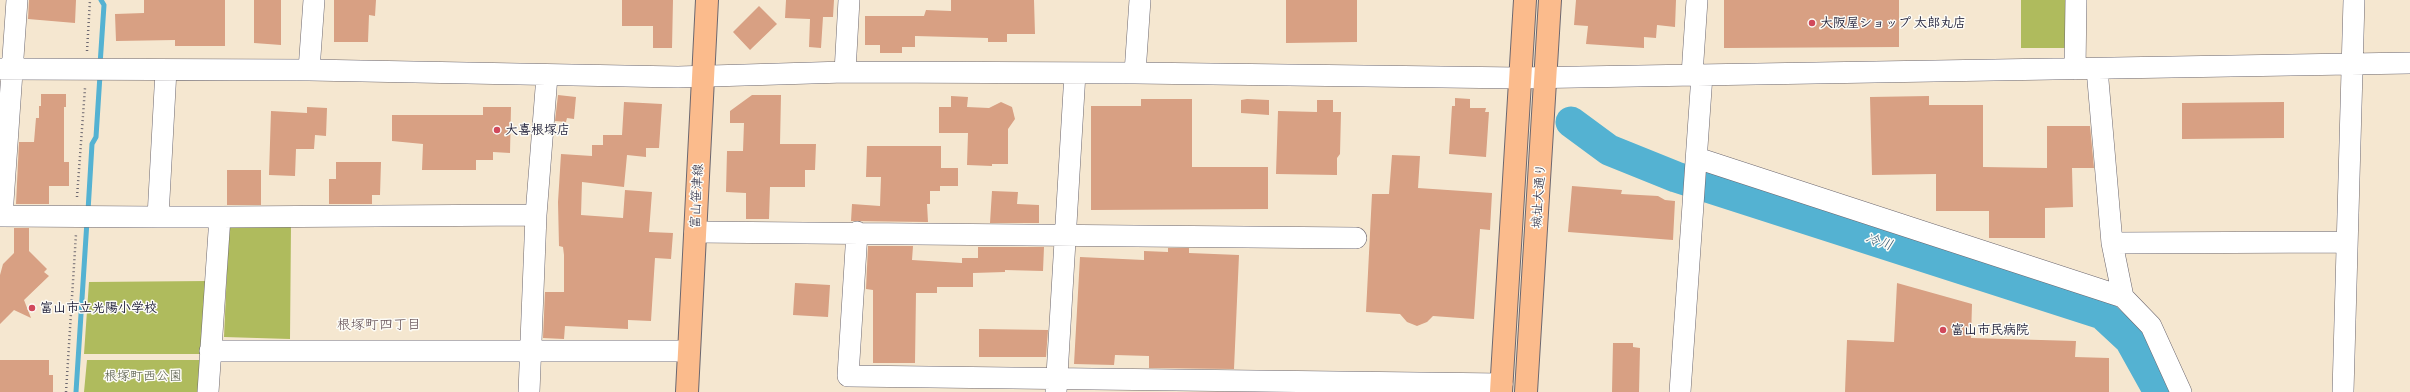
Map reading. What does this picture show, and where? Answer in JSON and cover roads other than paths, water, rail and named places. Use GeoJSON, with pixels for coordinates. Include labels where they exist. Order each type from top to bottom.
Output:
{"type":"FeatureCollection","features":[{"type":"Feature","properties":{"kind":"main road","name":"富山笹津線"},"geometry":{"type":"LineString","coordinates":[[687,392],[707,0]]}},
{"type":"Feature","properties":{"kind":"main road","name":"城址大通り"},"geometry":{"type":"LineString","coordinates":[[1501,388],[1525,0]]}},
{"type":"Feature","properties":{"kind":"main road","name":"城址大通り"},"geometry":{"type":"LineString","coordinates":[[1526,392],[1550,0]]}},
{"type":"Feature","properties":{"kind":"street"},"geometry":{"type":"LineString","coordinates":[[17,0],[6,69],[1,216],[220,217],[536,215]]}},
{"type":"Feature","properties":{"kind":"street"},"geometry":{"type":"LineString","coordinates":[[308,70],[314,0]]}},
{"type":"Feature","properties":{"kind":"street"},"geometry":{"type":"LineString","coordinates":[[845,72],[849,0]]}},
{"type":"Feature","properties":{"kind":"street"},"geometry":{"type":"LineString","coordinates":[[1135,73],[1140,0]]}},
{"type":"Feature","properties":{"kind":"street"},"geometry":{"type":"LineString","coordinates":[[1680,392],[1697,158],[1697,0]]}},
{"type":"Feature","properties":{"kind":"street"},"geometry":{"type":"LineString","coordinates":[[2075,69],[2076,0]]}},
{"type":"Feature","properties":{"kind":"street"},"geometry":{"type":"LineString","coordinates":[[2343,392],[2354,0]]}},
{"type":"Feature","properties":{"kind":"street"},"geometry":{"type":"LineString","coordinates":[[6,69],[308,70],[547,76],[703,77],[845,72],[1135,73],[1546,78],[2410,63]]}},
{"type":"Feature","properties":{"kind":"street"},"geometry":{"type":"LineString","coordinates":[[2097,69],[2112,243],[2122,297]]}},
{"type":"Feature","properties":{"kind":"street"},"geometry":{"type":"LineString","coordinates":[[158,217],[166,70]]}},
{"type":"Feature","properties":{"kind":"street"},"geometry":{"type":"LineString","coordinates":[[1057,386],[1075,73]]}},
{"type":"Feature","properties":{"kind":"street"},"geometry":{"type":"LineString","coordinates":[[530,392],[536,215],[547,76]]}},
{"type":"Feature","properties":{"kind":"street"},"geometry":{"type":"LineString","coordinates":[[1697,158],[2122,297],[2151,326],[2181,392]]}},
{"type":"Feature","properties":{"kind":"street"},"geometry":{"type":"LineString","coordinates":[[208,392],[220,217]]}},
{"type":"Feature","properties":{"kind":"street"},"geometry":{"type":"LineString","coordinates":[[695,232],[857,232],[1356,238]]}},
{"type":"Feature","properties":{"kind":"street"},"geometry":{"type":"LineString","coordinates":[[857,232],[848,376],[1057,386],[1501,388]]}},
{"type":"Feature","properties":{"kind":"street"},"geometry":{"type":"LineString","coordinates":[[2112,243],[2348,242]]}},
{"type":"Feature","properties":{"kind":"street"},"geometry":{"type":"LineString","coordinates":[[210,351],[689,351]]}},
{"type":"Feature","properties":{"kind":"waterway"},"geometry":{"type":"LineString","coordinates":[[100,65],[104,5],[101,0]]}},
{"type":"Feature","properties":{"kind":"waterway"},"geometry":{"type":"LineString","coordinates":[[88,211],[92,144],[96,137],[100,75]]}},
{"type":"Feature","properties":{"kind":"waterway","name":"冷川"},"geometry":{"type":"LineString","coordinates":[[1571,122],[1609,150],[1676,177],[2102,314],[2130,340],[2159,392]]}},
{"type":"Feature","properties":{"kind":"waterway"},"geometry":{"type":"LineString","coordinates":[[76,392],[87,221]]}},
{"type":"Feature","properties":{"kind":"place","name":"大阪屋ショップ 太郎丸店"},"geometry":{"type":"Point","coordinates":[1812,23]}},
{"type":"Feature","properties":{"kind":"place","name":"大喜根塚店"},"geometry":{"type":"Point","coordinates":[497,130]}},
{"type":"Feature","properties":{"kind":"place","name":"富山市立光陽小学校"},"geometry":{"type":"Point","coordinates":[32,308]}},
{"type":"Feature","properties":{"kind":"place","name":"富山市民病院"},"geometry":{"type":"Point","coordinates":[1943,330]}},
{"type":"Feature","properties":{"kind":"district","name":"根塚町四丁目"},"geometry":{"type":"Point","coordinates":[379,325]}},
{"type":"Feature","properties":{"kind":"park label","name":"根塚町西公園"},"geometry":{"type":"Point","coordinates":[143,376]}}]}
